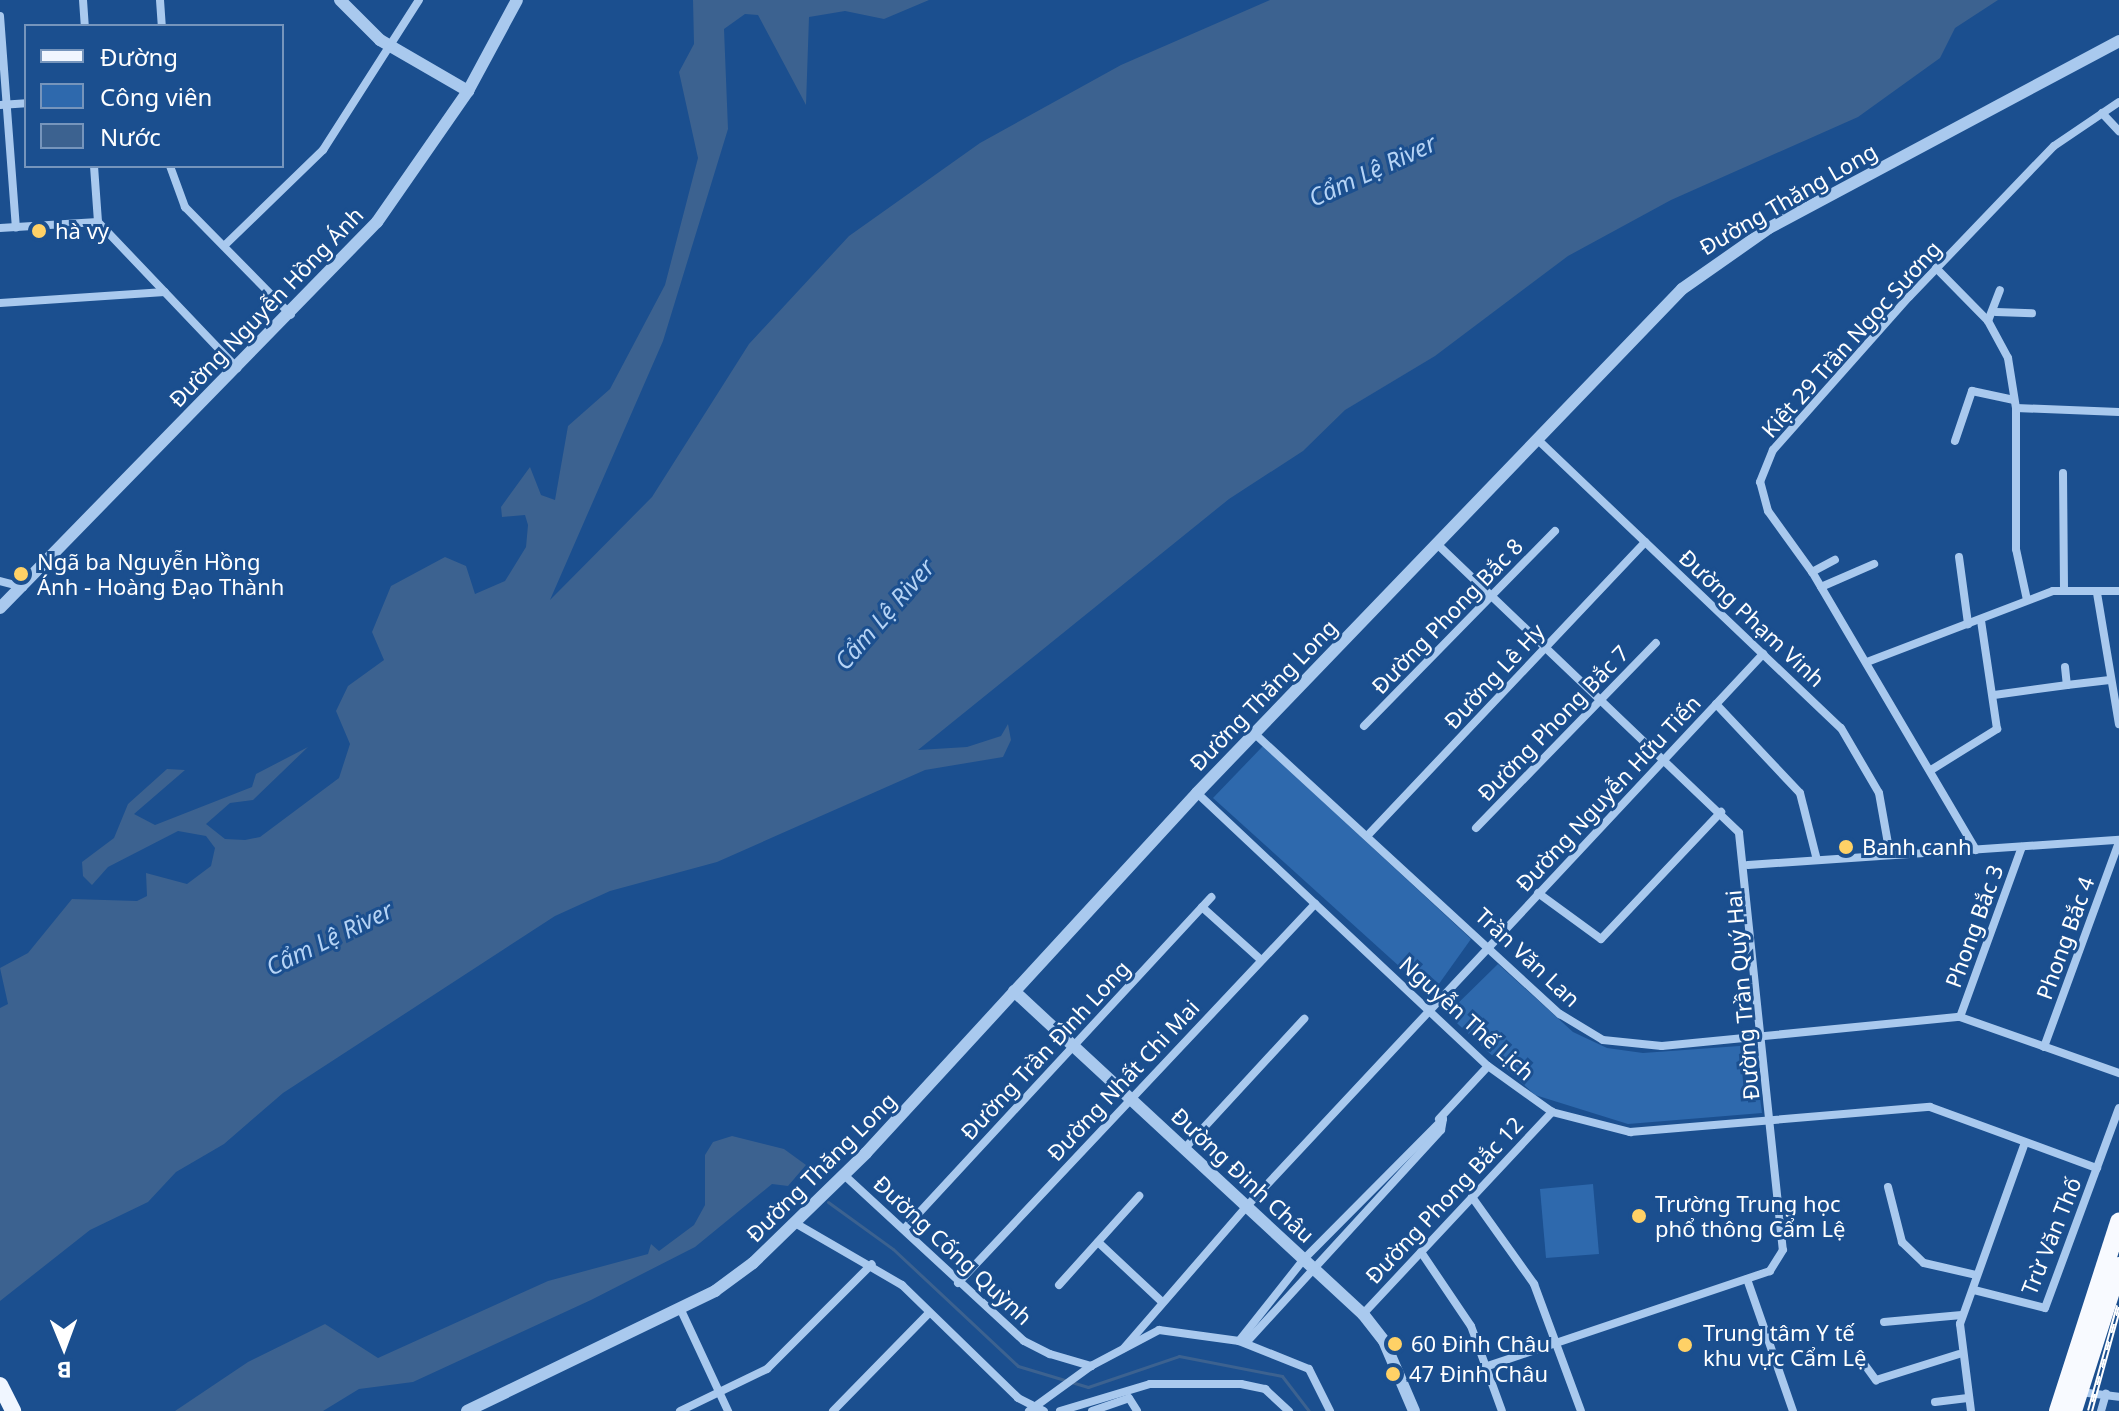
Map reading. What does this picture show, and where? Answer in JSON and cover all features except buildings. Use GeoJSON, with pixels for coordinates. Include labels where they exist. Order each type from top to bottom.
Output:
{"type":"FeatureCollection","features":[{"type":"Feature","properties":{"kind":"highway"},"geometry":{"type":"LineString","coordinates":[[2058,1411],[2119,1222]]}},
{"type":"Feature","properties":{"kind":"highway"},"geometry":{"type":"LineString","coordinates":[[2073,1411],[2119,1266]]}},
{"type":"Feature","properties":{"kind":"main road"},"geometry":{"type":"LineString","coordinates":[[0,1385],[13,1411]]}},
{"type":"Feature","properties":{"kind":"street"},"geometry":{"type":"LineString","coordinates":[[83,0],[85,24]]}},
{"type":"Feature","properties":{"kind":"street"},"geometry":{"type":"LineString","coordinates":[[160,0],[162,24]]}},
{"type":"Feature","properties":{"kind":"street"},"geometry":{"type":"LineString","coordinates":[[340,0],[392,49],[468,91]]}},
{"type":"Feature","properties":{"kind":"street"},"geometry":{"type":"LineString","coordinates":[[224,246],[295,182],[392,49],[419,0]]}},
{"type":"Feature","properties":{"kind":"street","name":"Đường Nguyễn Hồng Ánh"},"geometry":{"type":"LineString","coordinates":[[0,608],[292,315],[377,222],[468,91],[517,0]]}},
{"type":"Feature","properties":{"kind":"street"},"geometry":{"type":"LineString","coordinates":[[0,16],[3,105],[16,227]]}},
{"type":"Feature","properties":{"kind":"street","name":"Đường Thăng Long"},"geometry":{"type":"LineString","coordinates":[[467,1411],[680,1308],[735,1278],[795,1223],[1197,793],[1646,321],[1733,252],[2119,41]]}},
{"type":"Feature","properties":{"kind":"street","name":"Kiệt 29 Trần Ngọc Sương"},"geometry":{"type":"LineString","coordinates":[[1976,850],[1867,662],[1812,572],[1763,501],[1767,461],[1936,268],[2054,146],[2119,102]]}},
{"type":"Feature","properties":{"kind":"street"},"geometry":{"type":"LineString","coordinates":[[3,105],[24,103]]}},
{"type":"Feature","properties":{"kind":"street"},"geometry":{"type":"LineString","coordinates":[[2101,113],[2112,116],[2119,131]]}},
{"type":"Feature","properties":{"kind":"street"},"geometry":{"type":"LineString","coordinates":[[94,168],[98,222],[237,368]]}},
{"type":"Feature","properties":{"kind":"street"},"geometry":{"type":"LineString","coordinates":[[171,168],[179,198],[292,315]]}},
{"type":"Feature","properties":{"kind":"street"},"geometry":{"type":"LineString","coordinates":[[0,228],[98,222]]}},
{"type":"Feature","properties":{"kind":"street"},"geometry":{"type":"LineString","coordinates":[[1936,268],[1988,321],[2008,358],[2015,404],[2014,527],[2027,600]]}},
{"type":"Feature","properties":{"kind":"street"},"geometry":{"type":"LineString","coordinates":[[1988,321],[1996,312],[2000,290]]}},
{"type":"Feature","properties":{"kind":"street"},"geometry":{"type":"LineString","coordinates":[[0,303],[165,292]]}},
{"type":"Feature","properties":{"kind":"street"},"geometry":{"type":"LineString","coordinates":[[1996,312],[2032,313]]}},
{"type":"Feature","properties":{"kind":"street"},"geometry":{"type":"LineString","coordinates":[[1955,441],[1972,391],[2015,404],[2119,412]]}},
{"type":"Feature","properties":{"kind":"street","name":"Đường Phạm Vinh"},"geometry":{"type":"LineString","coordinates":[[1537,439],[1825,710],[1865,761],[1879,793],[1890,855]]}},
{"type":"Feature","properties":{"kind":"street"},"geometry":{"type":"LineString","coordinates":[[2063,473],[2064,590]]}},
{"type":"Feature","properties":{"kind":"street","name":"Đường Phong Bắc 8"},"geometry":{"type":"LineString","coordinates":[[1364,726],[1555,531]]}},
{"type":"Feature","properties":{"kind":"street","name":"Đường Lê Hy"},"geometry":{"type":"LineString","coordinates":[[1369,834],[1645,542]]}},
{"type":"Feature","properties":{"kind":"street","name":"Đường Trần Quý Hai"},"geometry":{"type":"LineString","coordinates":[[1436,543],[1667,757],[1739,833],[1748,865],[1784,1255],[1770,1271],[1487,1366]]}},
{"type":"Feature","properties":{"kind":"street"},"geometry":{"type":"LineString","coordinates":[[1959,557],[1968,624]]}},
{"type":"Feature","properties":{"kind":"street"},"geometry":{"type":"LineString","coordinates":[[1812,572],[1835,560]]}},
{"type":"Feature","properties":{"kind":"street"},"geometry":{"type":"LineString","coordinates":[[1821,587],[1874,564]]}},
{"type":"Feature","properties":{"kind":"street"},"geometry":{"type":"LineString","coordinates":[[0,581],[24,587]]}},
{"type":"Feature","properties":{"kind":"street"},"geometry":{"type":"LineString","coordinates":[[1867,662],[2027,600],[2064,590],[2119,591]]}},
{"type":"Feature","properties":{"kind":"street"},"geometry":{"type":"LineString","coordinates":[[2097,593],[2119,724]]}},
{"type":"Feature","properties":{"kind":"street"},"geometry":{"type":"LineString","coordinates":[[1931,770],[1993,735],[1994,695],[1981,620]]}},
{"type":"Feature","properties":{"kind":"street","name":"Đường Phong Bắc 7"},"geometry":{"type":"LineString","coordinates":[[1476,828],[1656,643]]}},
{"type":"Feature","properties":{"kind":"street","name":"Đường Nguyễn Hữu Tiến"},"geometry":{"type":"LineString","coordinates":[[1124,1348],[1161,1301],[1247,1206],[1763,654]]}},
{"type":"Feature","properties":{"kind":"street"},"geometry":{"type":"LineString","coordinates":[[2065,667],[2067,685]]}},
{"type":"Feature","properties":{"kind":"street"},"geometry":{"type":"LineString","coordinates":[[1994,695],[2110,680]]}},
{"type":"Feature","properties":{"kind":"street"},"geometry":{"type":"LineString","coordinates":[[1716,704],[1800,793],[1817,860]]}},
{"type":"Feature","properties":{"kind":"street","name":"Trần Văn Lan"},"geometry":{"type":"LineString","coordinates":[[1255,734],[1369,834],[1577,1027],[1618,1045],[1765,1036],[1960,1017],[2119,1073]]}},
{"type":"Feature","properties":{"kind":"street","name":"Nguyễn Thế Lịch"},"geometry":{"type":"LineString","coordinates":[[1197,793],[1430,1008],[1488,1066],[1552,1112],[1630,1132],[1930,1107],[2097,1168]]}},
{"type":"Feature","properties":{"kind":"street"},"geometry":{"type":"LineString","coordinates":[[1538,893],[1601,939],[1721,812]]}},
{"type":"Feature","properties":{"kind":"street"},"geometry":{"type":"LineString","coordinates":[[1748,865],[2119,841]]}},
{"type":"Feature","properties":{"kind":"street","name":"Phong Bắc 4"},"geometry":{"type":"LineString","coordinates":[[2044,1047],[2119,841]]}},
{"type":"Feature","properties":{"kind":"street","name":"Phong Bắc 3"},"geometry":{"type":"LineString","coordinates":[[1960,1017],[2022,847]]}},
{"type":"Feature","properties":{"kind":"street","name":"Đường Trần Đình Long"},"geometry":{"type":"LineString","coordinates":[[905,1228],[1212,897]]}},
{"type":"Feature","properties":{"kind":"street","name":"Đường Nhất Chi Mai"},"geometry":{"type":"LineString","coordinates":[[958,1283],[1315,904]]}},
{"type":"Feature","properties":{"kind":"street"},"geometry":{"type":"LineString","coordinates":[[1202,907],[1261,960]]}},
{"type":"Feature","properties":{"kind":"street","name":"Đường Đinh Châu"},"geometry":{"type":"LineString","coordinates":[[1014,991],[1076,1044],[1363,1314],[1384,1341],[1414,1411]]}},
{"type":"Feature","properties":{"kind":"street"},"geometry":{"type":"LineString","coordinates":[[1185,1148],[1304,1019]]}},
{"type":"Feature","properties":{"kind":"street"},"geometry":{"type":"LineString","coordinates":[[1243,1342],[1308,1263],[1441,1130],[1439,1119],[1488,1066]]}},
{"type":"Feature","properties":{"kind":"street","name":"Trừ Văn Thố"},"geometry":{"type":"LineString","coordinates":[[1974,1290],[2045,1308],[2119,1108]]}},
{"type":"Feature","properties":{"kind":"street","name":"Đường Phong Bắc 12"},"geometry":{"type":"LineString","coordinates":[[1363,1314],[1552,1112]]}},
{"type":"Feature","properties":{"kind":"street"},"geometry":{"type":"LineString","coordinates":[[1971,1411],[1959,1354],[1962,1315],[1974,1290],[1976,1275],[2025,1142]]}},
{"type":"Feature","properties":{"kind":"street","name":"Đường Cống Quỳnh"},"geometry":{"type":"LineString","coordinates":[[843,1174],[1024,1341],[1091,1366]]}},
{"type":"Feature","properties":{"kind":"street"},"geometry":{"type":"LineString","coordinates":[[1888,1187],[1902,1242],[1924,1263],[1976,1275]]}},
{"type":"Feature","properties":{"kind":"street"},"geometry":{"type":"LineString","coordinates":[[1059,1285],[1139,1196]]}},
{"type":"Feature","properties":{"kind":"street"},"geometry":{"type":"LineString","coordinates":[[1472,1197],[1517,1252],[1557,1342],[1581,1411]]}},
{"type":"Feature","properties":{"kind":"street"},"geometry":{"type":"LineString","coordinates":[[795,1223],[872,1264],[1031,1409],[1044,1411]]}},
{"type":"Feature","properties":{"kind":"street"},"geometry":{"type":"LineString","coordinates":[[1098,1242],[1161,1301]]}},
{"type":"Feature","properties":{"kind":"street"},"geometry":{"type":"LineString","coordinates":[[1421,1252],[1457,1300],[1487,1366],[1502,1411]]}},
{"type":"Feature","properties":{"kind":"street"},"geometry":{"type":"LineString","coordinates":[[680,1411],[777,1361],[872,1264]]}},
{"type":"Feature","properties":{"kind":"street"},"geometry":{"type":"LineString","coordinates":[[1747,1279],[1793,1411]]}},
{"type":"Feature","properties":{"kind":"street"},"geometry":{"type":"LineString","coordinates":[[680,1308],[728,1411]]}},
{"type":"Feature","properties":{"kind":"street"},"geometry":{"type":"LineString","coordinates":[[833,1411],[929,1313]]}},
{"type":"Feature","properties":{"kind":"street"},"geometry":{"type":"LineString","coordinates":[[1884,1322],[1962,1315]]}},
{"type":"Feature","properties":{"kind":"street"},"geometry":{"type":"LineString","coordinates":[[1031,1409],[1091,1366],[1159,1330],[1243,1342],[1309,1369],[1330,1411]]}},
{"type":"Feature","properties":{"kind":"street"},"geometry":{"type":"LineString","coordinates":[[1862,1361],[1876,1380],[1959,1354]]}},
{"type":"Feature","properties":{"kind":"street"},"geometry":{"type":"LineString","coordinates":[[1060,1411],[1150,1384],[1241,1384],[1265,1389],[1289,1411]]}},
{"type":"Feature","properties":{"kind":"street"},"geometry":{"type":"LineString","coordinates":[[2077,1392],[2119,1397]]}},
{"type":"Feature","properties":{"kind":"street"},"geometry":{"type":"LineString","coordinates":[[2101,1411],[2106,1394]]}},
{"type":"Feature","properties":{"kind":"street"},"geometry":{"type":"LineString","coordinates":[[1092,1411],[1129,1398],[1137,1411]]}},
{"type":"Feature","properties":{"kind":"street"},"geometry":{"type":"LineString","coordinates":[[1935,1402],[1968,1398]]}},
{"type":"Feature","properties":{"kind":"green space"},"geometry":{"type":"Polygon","coordinates":[[[1263,746],[1471,939],[1431,995],[1213,798],[1263,746]]]}},
{"type":"Feature","properties":{"kind":"green space"},"geometry":{"type":"Polygon","coordinates":[[[1498,964],[1573,1032],[1607,1048],[1643,1053],[1753,1045],[1762,1113],[1628,1124],[1535,1095],[1447,1014],[1498,964]]]}},
{"type":"Feature","properties":{"kind":"green space"},"geometry":{"type":"Polygon","coordinates":[[[1593,1184],[1599,1254],[1546,1258],[1540,1189],[1593,1184]]]}},
{"type":"Feature","properties":{"kind":"water","name":"Cẩm Lệ River"},"geometry":{"type":"Polygon","coordinates":[[[693,0],[929,0],[884,19],[845,11],[809,17],[806,105],[758,15],[745,14],[724,29],[728,129],[663,341],[550,600],[652,497],[749,344],[849,236],[980,143],[1121,65],[1270,0],[1998,0],[1955,28],[1940,58],[1858,117],[1671,200],[1568,256],[1435,356],[1345,410],[1303,451],[1229,499],[918,750],[967,747],[1001,736],[1008,724],[1011,740],[1003,757],[925,770],[717,862],[610,891],[555,916],[283,1093],[224,1144],[176,1172],[148,1202],[90,1230],[0,1301],[0,1008],[8,1004],[0,968],[28,953],[72,899],[137,901],[147,896],[146,873],[187,884],[211,866],[215,848],[206,836],[178,831],[108,867],[92,885],[83,876],[82,862],[114,838],[128,804],[167,769],[185,770],[134,814],[155,825],[252,787],[256,774],[308,747],[253,800],[230,803],[206,824],[225,839],[260,837],[339,778],[350,744],[336,711],[348,686],[384,660],[372,632],[391,586],[445,557],[466,566],[475,594],[505,581],[526,547],[528,525],[525,515],[502,517],[501,507],[530,467],[541,495],[555,500],[568,426],[610,389],[665,285],[698,158],[679,72],[694,44],[693,0]]]}},
{"type":"Feature","properties":{"kind":"water"},"geometry":{"type":"Polygon","coordinates":[[[732,1136],[784,1149],[806,1165],[788,1186],[772,1184],[695,1247],[591,1300],[413,1382],[359,1389],[323,1411],[175,1411],[248,1362],[325,1324],[378,1358],[548,1281],[648,1254],[651,1244],[659,1251],[694,1225],[705,1205],[705,1155],[713,1142],[732,1136]]]}},
{"type":"Feature","properties":{"kind":"waterway"},"geometry":{"type":"LineString","coordinates":[[828,1202],[893,1249],[1018,1366],[1088,1387],[1179,1356],[1282,1376],[1309,1411]]}},
{"type":"Feature","properties":{"kind":"railway"},"geometry":{"type":"LineString","coordinates":[[2090,1411],[2119,1306]]}},
{"type":"Feature","properties":{"kind":"place","name":"hà vy"},"geometry":{"type":"Point","coordinates":[39,231]}},
{"type":"Feature","properties":{"kind":"place","name":"Ngã ba Nguyễn Hồng Ánh - Hoàng Đạo Thành"},"geometry":{"type":"Point","coordinates":[21,574]}},
{"type":"Feature","properties":{"kind":"place","name":"Banh canh"},"geometry":{"type":"Point","coordinates":[1846,847]}},
{"type":"Feature","properties":{"kind":"place","name":"Trường Trung học phổ thông Cẩm Lệ"},"geometry":{"type":"Point","coordinates":[1639,1216]}},
{"type":"Feature","properties":{"kind":"place","name":"60 Đinh Châu"},"geometry":{"type":"Point","coordinates":[1395,1344]}},
{"type":"Feature","properties":{"kind":"place","name":"Trung tâm Y tế khu vực Cẩm Lệ"},"geometry":{"type":"Point","coordinates":[1685,1345]}},
{"type":"Feature","properties":{"kind":"place","name":"47 Đinh Châu"},"geometry":{"type":"Point","coordinates":[1393,1374]}}]}
